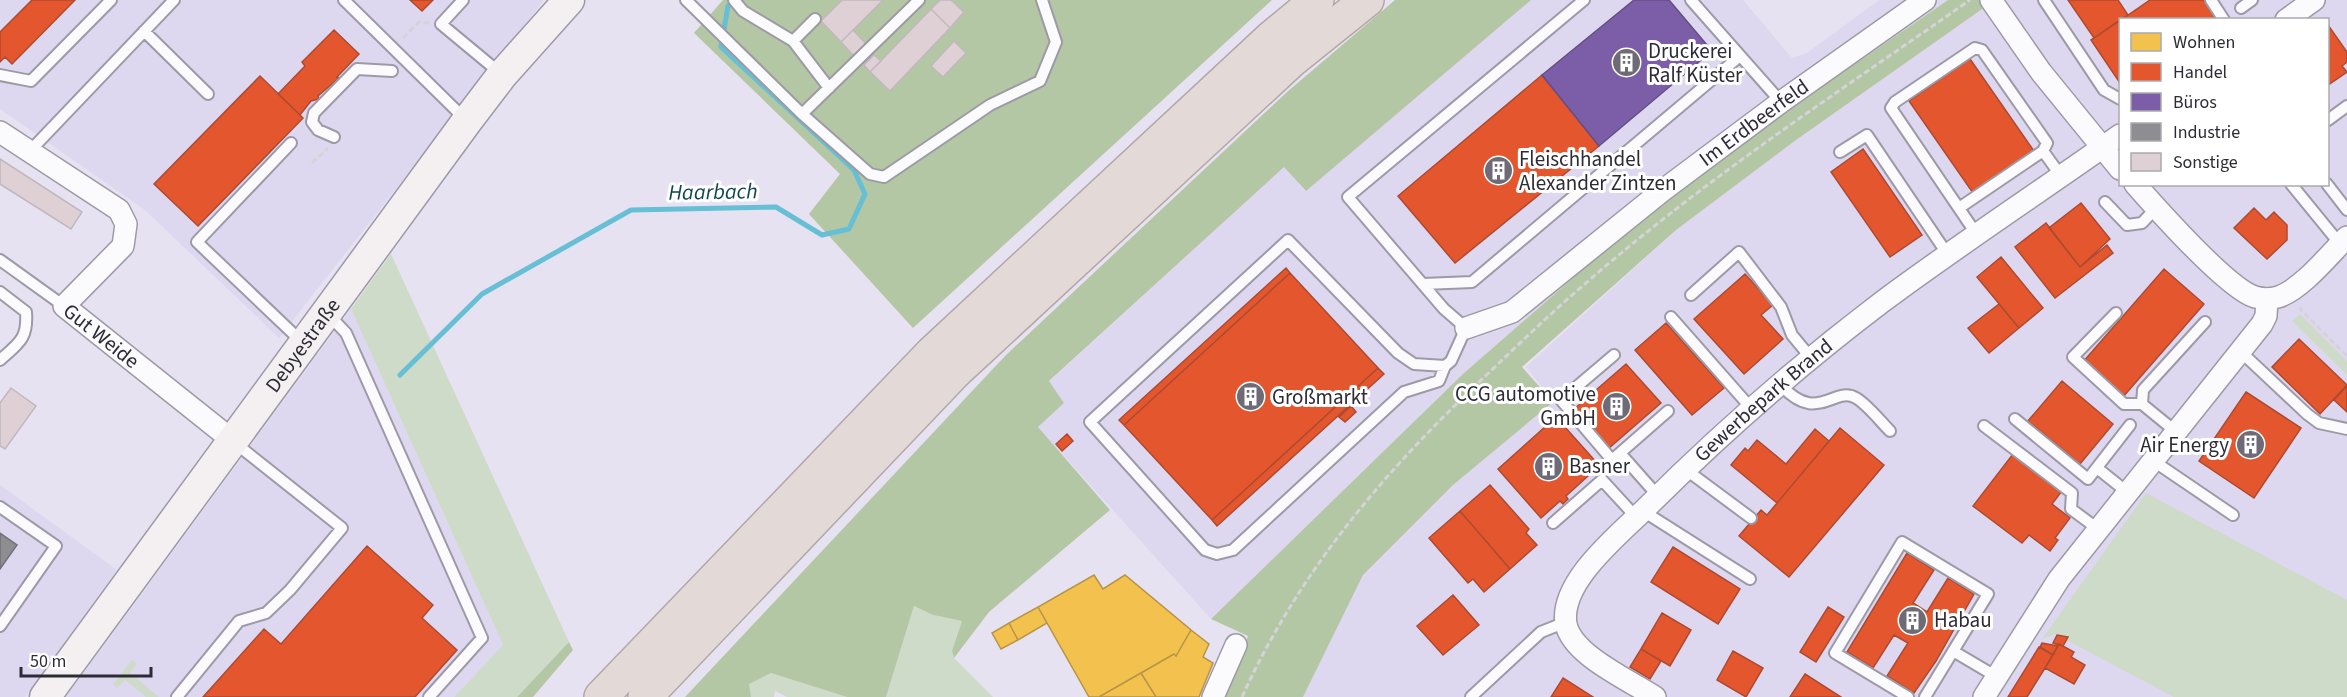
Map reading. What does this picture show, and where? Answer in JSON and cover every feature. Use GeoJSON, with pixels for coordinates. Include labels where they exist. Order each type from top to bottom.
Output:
{"type":"FeatureCollection","features":[{"type":"Feature","properties":{"kind":"highway"},"geometry":{"type":"LineString","coordinates":[[601,697],[932,352],[1271,38],[1317,0]]}},
{"type":"Feature","properties":{"kind":"highway"},"geometry":{"type":"LineString","coordinates":[[645,697],[954,373],[1291,62],[1367,0]]}},
{"type":"Feature","properties":{"kind":"main road","name":"Debyestraße"},"geometry":{"type":"LineString","coordinates":[[45,697],[325,311],[467,121],[502,75],[569,0]]}},
{"type":"Feature","properties":{"kind":"street","name":"Im Erdbeerfeld"},"geometry":{"type":"LineString","coordinates":[[1466,328],[1512,312],[1662,191],[1780,102],[1925,0]]}},
{"type":"Feature","properties":{"kind":"street"},"geometry":{"type":"LineString","coordinates":[[1991,0],[2041,72],[2119,167]]}},
{"type":"Feature","properties":{"kind":"street"},"geometry":{"type":"LineString","coordinates":[[2288,18],[2309,1]]}},
{"type":"Feature","properties":{"kind":"street","name":"Gut Weide"},"geometry":{"type":"LineString","coordinates":[[0,132],[119,210],[126,224],[123,246],[64,306],[232,440]]}},
{"type":"Feature","properties":{"kind":"street","name":"Gewerbepark Brand"},"geometry":{"type":"LineString","coordinates":[[1566,622],[1566,607],[1576,584],[1588,567],[1685,469],[1752,408],[1811,358],[1948,255],[2119,136]]}},
{"type":"Feature","properties":{"kind":"street"},"geometry":{"type":"LineString","coordinates":[[2137,186],[2156,208],[2234,284],[2254,297],[2267,299],[2279,297],[2297,286],[2343,240]]}},
{"type":"Feature","properties":{"kind":"street"},"geometry":{"type":"LineString","coordinates":[[1984,697],[2060,579],[2152,459],[2262,324],[2266,316],[2267,299]]}},
{"type":"Feature","properties":{"kind":"street"},"geometry":{"type":"LineString","coordinates":[[1566,622],[1569,635],[1580,649],[1655,697]]}},
{"type":"Feature","properties":{"kind":"street"},"geometry":{"type":"LineString","coordinates":[[1214,697],[1236,645]]}},
{"type":"Feature","properties":{"kind":"lane"},"geometry":{"type":"LineString","coordinates":[[0,75],[31,81],[111,0]]}},
{"type":"Feature","properties":{"kind":"lane"},"geometry":{"type":"LineString","coordinates":[[29,152],[174,0]]}},
{"type":"Feature","properties":{"kind":"lane"},"geometry":{"type":"LineString","coordinates":[[344,0],[467,121]]}},
{"type":"Feature","properties":{"kind":"lane"},"geometry":{"type":"LineString","coordinates":[[464,0],[441,24],[502,75]]}},
{"type":"Feature","properties":{"kind":"lane"},"geometry":{"type":"LineString","coordinates":[[686,0],[802,114],[870,174],[884,177],[990,105],[1040,81],[1056,42],[1042,0]]}},
{"type":"Feature","properties":{"kind":"lane"},"geometry":{"type":"LineString","coordinates":[[734,0],[743,11],[793,41],[829,88]]}},
{"type":"Feature","properties":{"kind":"lane"},"geometry":{"type":"LineString","coordinates":[[802,114],[919,0]]}},
{"type":"Feature","properties":{"kind":"lane"},"geometry":{"type":"LineString","coordinates":[[1445,366],[1414,364],[1398,353],[1288,240],[1090,422],[1205,550],[1216,554],[1233,550],[1404,392],[1438,381],[1445,366],[1451,361],[1466,328],[1444,309],[1348,197],[1584,0]]}},
{"type":"Feature","properties":{"kind":"lane"},"geometry":{"type":"LineString","coordinates":[[1691,0],[1780,102]]}},
{"type":"Feature","properties":{"kind":"lane"},"geometry":{"type":"LineString","coordinates":[[2044,0],[2104,90],[2119,98]]}},
{"type":"Feature","properties":{"kind":"lane"},"geometry":{"type":"LineString","coordinates":[[2211,0],[2223,18]]}},
{"type":"Feature","properties":{"kind":"lane"},"geometry":{"type":"LineString","coordinates":[[2241,8],[2252,0]]}},
{"type":"Feature","properties":{"kind":"lane"},"geometry":{"type":"LineString","coordinates":[[793,41],[815,19]]}},
{"type":"Feature","properties":{"kind":"lane"},"geometry":{"type":"LineString","coordinates":[[144,31],[208,94]]}},
{"type":"Feature","properties":{"kind":"lane"},"geometry":{"type":"LineString","coordinates":[[1959,208],[2043,151],[2047,143],[1982,50],[1975,48],[1891,108],[1977,235]]}},
{"type":"Feature","properties":{"kind":"lane"},"geometry":{"type":"LineString","coordinates":[[1422,284],[1472,282],[1740,56]]}},
{"type":"Feature","properties":{"kind":"lane"},"geometry":{"type":"LineString","coordinates":[[335,138],[318,130],[312,122],[314,113],[357,69],[392,71]]}},
{"type":"Feature","properties":{"kind":"lane"},"geometry":{"type":"LineString","coordinates":[[2329,119],[2347,106]]}},
{"type":"Feature","properties":{"kind":"lane"},"geometry":{"type":"LineString","coordinates":[[1840,152],[1867,135],[1948,255]]}},
{"type":"Feature","properties":{"kind":"lane"},"geometry":{"type":"LineString","coordinates":[[291,143],[197,242],[303,343]]}},
{"type":"Feature","properties":{"kind":"lane"},"geometry":{"type":"LineString","coordinates":[[2043,151],[2061,176]]}},
{"type":"Feature","properties":{"kind":"lane"},"geometry":{"type":"LineString","coordinates":[[2329,185],[2347,210]]}},
{"type":"Feature","properties":{"kind":"lane"},"geometry":{"type":"LineString","coordinates":[[2293,186],[2343,240]]}},
{"type":"Feature","properties":{"kind":"lane"},"geometry":{"type":"LineString","coordinates":[[2105,202],[2127,225],[2142,223],[2156,208]]}},
{"type":"Feature","properties":{"kind":"lane"},"geometry":{"type":"LineString","coordinates":[[1691,295],[1739,252],[1781,307],[1792,335],[1811,358]]}},
{"type":"Feature","properties":{"kind":"lane"},"geometry":{"type":"LineString","coordinates":[[0,260],[64,306]]}},
{"type":"Feature","properties":{"kind":"lane"},"geometry":{"type":"LineString","coordinates":[[0,292],[26,312],[27,327],[23,339],[0,360]]}},
{"type":"Feature","properties":{"kind":"lane"},"geometry":{"type":"LineString","coordinates":[[325,311],[346,333],[482,638],[429,697]]}},
{"type":"Feature","properties":{"kind":"lane"},"geometry":{"type":"LineString","coordinates":[[2116,313],[2073,357],[2124,404],[2142,404],[2175,431]]}},
{"type":"Feature","properties":{"kind":"lane"},"geometry":{"type":"LineString","coordinates":[[1671,317],[1752,408]]}},
{"type":"Feature","properties":{"kind":"lane"},"geometry":{"type":"LineString","coordinates":[[2142,404],[2143,390],[2205,322]]}},
{"type":"Feature","properties":{"kind":"lane"},"geometry":{"type":"LineString","coordinates":[[2240,351],[2319,423],[2347,429]]}},
{"type":"Feature","properties":{"kind":"lane"},"geometry":{"type":"LineString","coordinates":[[1614,355],[1561,400],[1612,460],[1668,411]]}},
{"type":"Feature","properties":{"kind":"lane"},"geometry":{"type":"LineString","coordinates":[[1780,384],[1794,400],[1810,404],[1846,395],[1856,398],[1890,431]]}},
{"type":"Feature","properties":{"kind":"lane"},"geometry":{"type":"LineString","coordinates":[[2015,419],[2088,479],[2130,425]]}},
{"type":"Feature","properties":{"kind":"lane"},"geometry":{"type":"LineString","coordinates":[[1984,426],[2072,493],[2071,508],[2098,529]]}},
{"type":"Feature","properties":{"kind":"lane"},"geometry":{"type":"LineString","coordinates":[[177,697],[239,621],[266,613],[290,590],[342,528],[232,440]]}},
{"type":"Feature","properties":{"kind":"lane"},"geometry":{"type":"LineString","coordinates":[[1620,453],[1646,508]]}},
{"type":"Feature","properties":{"kind":"lane"},"geometry":{"type":"LineString","coordinates":[[2152,459],[2233,515]]}},
{"type":"Feature","properties":{"kind":"lane"},"geometry":{"type":"LineString","coordinates":[[2097,468],[2127,492]]}},
{"type":"Feature","properties":{"kind":"lane"},"geometry":{"type":"LineString","coordinates":[[1685,469],[1751,518]]}},
{"type":"Feature","properties":{"kind":"lane"},"geometry":{"type":"LineString","coordinates":[[1553,523],[1602,480],[1750,579]]}},
{"type":"Feature","properties":{"kind":"lane"},"geometry":{"type":"LineString","coordinates":[[0,507],[56,546],[0,626]]}},
{"type":"Feature","properties":{"kind":"lane"},"geometry":{"type":"LineString","coordinates":[[1908,697],[1835,653],[1902,542],[1988,594],[1925,697]]}},
{"type":"Feature","properties":{"kind":"lane"},"geometry":{"type":"LineString","coordinates":[[1476,695],[1541,632],[1566,622]]}},
{"type":"Feature","properties":{"kind":"lane"},"geometry":{"type":"LineString","coordinates":[[1953,651],[1997,677]]}},
{"type":"Feature","properties":{"kind":"path"},"geometry":{"type":"LineString","coordinates":[[1242,697],[1269,642],[1326,550],[1379,486],[1447,412],[1572,296],[1654,227],[1741,161],[1970,0]]}},
{"type":"Feature","properties":{"kind":"path"},"geometry":{"type":"LineString","coordinates":[[393,47],[419,22],[441,24]]}},
{"type":"Feature","properties":{"kind":"path"},"geometry":{"type":"LineString","coordinates":[[312,163],[335,138]]}},
{"type":"Feature","properties":{"kind":"path"},"geometry":{"type":"LineString","coordinates":[[2297,286],[2309,299],[2300,309],[2347,356]]}},
{"type":"Feature","properties":{"kind":"shaded area"},"geometry":{"type":"Polygon","coordinates":[[[0,0],[544,0],[279,338],[145,210],[0,109],[0,0]]]}},
{"type":"Feature","properties":{"kind":"shaded area"},"geometry":{"type":"Polygon","coordinates":[[[1531,0],[1743,0],[1792,58],[1807,53],[1879,0],[1948,0],[1791,108],[1628,231],[1464,373],[1211,619],[1038,427],[1064,403],[1049,382],[1284,166],[1305,191],[1531,0]]]}},
{"type":"Feature","properties":{"kind":"shaded area"},"geometry":{"type":"Polygon","coordinates":[[[1995,0],[2347,0],[2347,697],[1303,697],[1363,575],[1453,485],[1553,402],[1526,367],[1676,230],[1796,140],[1995,0]]]}},
{"type":"Feature","properties":{"kind":"shaded area"},"geometry":{"type":"Polygon","coordinates":[[[351,309],[503,645],[454,697],[66,697],[351,309]]]}},
{"type":"Feature","properties":{"kind":"shaded area"},"geometry":{"type":"Polygon","coordinates":[[[0,485],[117,570],[25,697],[0,697],[0,485]]]}},
{"type":"Feature","properties":{"kind":"green space"},"geometry":{"type":"Polygon","coordinates":[[[723,0],[1272,0],[913,328],[809,214],[840,174],[694,33],[723,0]]]}},
{"type":"Feature","properties":{"kind":"green space"},"geometry":{"type":"Polygon","coordinates":[[[1395,0],[1531,0],[1306,191],[1284,167],[1049,381],[1064,403],[1038,427],[1110,510],[989,612],[954,658],[952,651],[962,621],[933,615],[914,606],[886,697],[847,697],[771,673],[749,684],[751,697],[685,697],[1006,355],[1287,92],[1395,0]]]}},
{"type":"Feature","properties":{"kind":"green space"},"geometry":{"type":"Polygon","coordinates":[[[1948,0],[1995,0],[1796,140],[1676,230],[1522,367],[1553,402],[1453,485],[1363,575],[1303,697],[1225,697],[1248,636],[1211,619],[1464,373],[1628,230],[1791,108],[1948,0]]]}},
{"type":"Feature","properties":{"kind":"green space"},"geometry":{"type":"Polygon","coordinates":[[[391,254],[569,642],[517,697],[454,697],[503,645],[351,309],[391,254]]]}},
{"type":"Feature","properties":{"kind":"green space"},"geometry":{"type":"Polygon","coordinates":[[[2300,314],[2347,361],[2347,375],[2292,321],[2300,314]]]}},
{"type":"Feature","properties":{"kind":"green space"},"geometry":{"type":"Polygon","coordinates":[[[2146,493],[2347,600],[2347,697],[2174,697],[2055,634],[2042,639],[2146,493]]]}},
{"type":"Feature","properties":{"kind":"green space"},"geometry":{"type":"Polygon","coordinates":[[[914,606],[933,615],[962,621],[952,651],[954,658],[993,697],[886,697],[914,606]]]}},
{"type":"Feature","properties":{"kind":"green space"},"geometry":{"type":"Polygon","coordinates":[[[569,642],[573,650],[533,697],[517,697],[569,642]]]}},
{"type":"Feature","properties":{"kind":"green space"},"geometry":{"type":"Polygon","coordinates":[[[132,660],[137,664],[130,673],[159,697],[146,697],[125,680],[117,688],[113,684],[132,660]]]}},
{"type":"Feature","properties":{"kind":"green space"},"geometry":{"type":"Polygon","coordinates":[[[771,673],[847,697],[787,697],[775,691],[774,697],[751,697],[748,684],[771,673]]]}},
{"type":"Feature","properties":{"kind":"building: Wohnen"},"geometry":{"type":"Polygon","coordinates":[[[1094,575],[1103,589],[1125,575],[1191,630],[1176,656],[1174,654],[1099,697],[1089,697],[1038,607],[1094,575]]]}},
{"type":"Feature","properties":{"kind":"building: Wohnen"},"geometry":{"type":"Polygon","coordinates":[[[1038,607],[1047,623],[1018,640],[1009,623],[1038,607]]]}},
{"type":"Feature","properties":{"kind":"building: Wohnen"},"geometry":{"type":"Polygon","coordinates":[[[1009,623],[1018,640],[1001,649],[992,633],[1009,623]]]}},
{"type":"Feature","properties":{"kind":"building: Wohnen"},"geometry":{"type":"Polygon","coordinates":[[[1191,630],[1209,644],[1203,657],[1213,663],[1199,697],[1156,697],[1141,673],[1174,654],[1176,656],[1191,630]]]}},
{"type":"Feature","properties":{"kind":"building: Wohnen"},"geometry":{"type":"Polygon","coordinates":[[[1141,673],[1156,697],[1099,697],[1141,673]]]}},
{"type":"Feature","properties":{"kind":"building: Handel"},"geometry":{"type":"Polygon","coordinates":[[[32,0],[75,0],[12,64],[5,57],[0,62],[0,32],[32,0]]]}},
{"type":"Feature","properties":{"kind":"building: Handel"},"geometry":{"type":"Polygon","coordinates":[[[410,0],[433,0],[422,11],[410,0]]]}},
{"type":"Feature","properties":{"kind":"building: Handel"},"geometry":{"type":"Polygon","coordinates":[[[2068,0],[2118,0],[2128,15],[2119,18],[2119,21],[2094,38],[2068,0]]]}},
{"type":"Feature","properties":{"kind":"building: Handel"},"geometry":{"type":"Polygon","coordinates":[[[2150,0],[2204,0],[2216,18],[2124,18],[2150,0]]]}},
{"type":"Feature","properties":{"kind":"building: Handel"},"geometry":{"type":"Polygon","coordinates":[[[2119,21],[2119,82],[2091,40],[2119,21]]]}},
{"type":"Feature","properties":{"kind":"building: Handel"},"geometry":{"type":"Polygon","coordinates":[[[2329,26],[2347,52],[2347,62],[2342,66],[2347,72],[2329,84],[2329,26]]]}},
{"type":"Feature","properties":{"kind":"building: Handel"},"geometry":{"type":"Polygon","coordinates":[[[334,30],[359,54],[337,77],[339,78],[318,96],[319,99],[311,101],[300,115],[278,94],[305,66],[302,62],[334,30]]]}},
{"type":"Feature","properties":{"kind":"building: Handel"},"geometry":{"type":"Polygon","coordinates":[[[1970,59],[2034,151],[1973,193],[1909,101],[1970,59]]]}},
{"type":"Feature","properties":{"kind":"building: Handel","name":"Fleischhandel Alexander Zintzen"},"geometry":{"type":"Polygon","coordinates":[[[1542,75],[1599,146],[1455,263],[1398,196],[1542,75]]]}},
{"type":"Feature","properties":{"kind":"building: Handel"},"geometry":{"type":"Polygon","coordinates":[[[260,76],[303,118],[198,226],[154,184],[260,76]]]}},
{"type":"Feature","properties":{"kind":"building: Handel"},"geometry":{"type":"Polygon","coordinates":[[[1863,149],[1922,235],[1890,257],[1831,172],[1863,149]]]}},
{"type":"Feature","properties":{"kind":"building: Handel"},"geometry":{"type":"Polygon","coordinates":[[[2081,203],[2110,239],[2080,267],[2049,228],[2081,203]]]}},
{"type":"Feature","properties":{"kind":"building: Handel"},"geometry":{"type":"Polygon","coordinates":[[[2254,208],[2266,220],[2274,212],[2287,225],[2287,240],[2267,259],[2234,228],[2254,208]]]}},
{"type":"Feature","properties":{"kind":"building: Handel"},"geometry":{"type":"Polygon","coordinates":[[[2046,223],[2080,267],[2107,245],[2113,253],[2055,298],[2015,247],[2046,223]]]}},
{"type":"Feature","properties":{"kind":"building: Handel"},"geometry":{"type":"Polygon","coordinates":[[[2001,257],[2043,308],[2019,328],[1977,277],[2001,257]]]}},
{"type":"Feature","properties":{"kind":"building: Handel"},"geometry":{"type":"Polygon","coordinates":[[[1286,268],[1290,273],[1124,425],[1119,420],[1286,268]]]}},
{"type":"Feature","properties":{"kind":"building: Handel"},"geometry":{"type":"Polygon","coordinates":[[[2164,269],[2204,304],[2123,397],[2083,362],[2164,269]]]}},
{"type":"Feature","properties":{"kind":"building: Handel","name":"Großmarkt"},"geometry":{"type":"Polygon","coordinates":[[[1290,273],[1378,368],[1212,520],[1124,425],[1290,273]]]}},
{"type":"Feature","properties":{"kind":"building: Handel"},"geometry":{"type":"Polygon","coordinates":[[[1745,274],[1773,305],[1761,315],[1783,339],[1744,374],[1694,319],[1745,274]]]}},
{"type":"Feature","properties":{"kind":"building: Handel"},"geometry":{"type":"Polygon","coordinates":[[[1999,304],[2019,328],[1989,353],[1968,328],[1999,304]]]}},
{"type":"Feature","properties":{"kind":"building: Handel"},"geometry":{"type":"Polygon","coordinates":[[[1666,323],[1724,388],[1692,415],[1635,350],[1666,323]]]}},
{"type":"Feature","properties":{"kind":"building: Handel"},"geometry":{"type":"Polygon","coordinates":[[[2299,339],[2347,385],[2320,414],[2272,367],[2299,339]]]}},
{"type":"Feature","properties":{"kind":"building: Handel","name":"CCG automotive GmbH"},"geometry":{"type":"Polygon","coordinates":[[[1626,364],[1661,403],[1608,449],[1573,410],[1626,364]]]}},
{"type":"Feature","properties":{"kind":"building: Handel"},"geometry":{"type":"Polygon","coordinates":[[[1378,368],[1384,374],[1217,526],[1212,520],[1378,368]]]}},
{"type":"Feature","properties":{"kind":"building: Handel"},"geometry":{"type":"Polygon","coordinates":[[[2062,381],[2113,424],[2080,464],[2028,421],[2062,381]]]}},
{"type":"Feature","properties":{"kind":"building: Handel"},"geometry":{"type":"Polygon","coordinates":[[[2347,386],[2347,412],[2334,400],[2347,386]]]}},
{"type":"Feature","properties":{"kind":"building: Handel","name":"Air Energy"},"geometry":{"type":"Polygon","coordinates":[[[2246,392],[2301,428],[2254,498],[2199,461],[2246,392]]]}},
{"type":"Feature","properties":{"kind":"building: Handel"},"geometry":{"type":"Polygon","coordinates":[[[1351,406],[1356,412],[1345,422],[1339,417],[1351,406]]]}},
{"type":"Feature","properties":{"kind":"building: Handel","name":"Basner"},"geometry":{"type":"Polygon","coordinates":[[[1556,417],[1597,463],[1586,474],[1588,476],[1566,496],[1568,499],[1563,504],[1560,501],[1541,518],[1498,469],[1556,417]]]}},
{"type":"Feature","properties":{"kind":"building: Handel"},"geometry":{"type":"Polygon","coordinates":[[[1840,428],[1884,465],[1789,577],[1739,536],[1761,510],[1767,515],[1840,428]]]}},
{"type":"Feature","properties":{"kind":"building: Handel"},"geometry":{"type":"Polygon","coordinates":[[[1815,429],[1829,441],[1777,503],[1731,465],[1745,448],[1748,451],[1757,440],[1786,464],[1815,429]]]}},
{"type":"Feature","properties":{"kind":"building: Handel"},"geometry":{"type":"Polygon","coordinates":[[[1067,434],[1073,441],[1062,451],[1056,444],[1067,434]]]}},
{"type":"Feature","properties":{"kind":"building: Handel"},"geometry":{"type":"Polygon","coordinates":[[[2013,454],[2062,491],[2052,504],[2070,518],[2055,538],[2058,540],[2050,551],[2029,535],[2022,543],[1973,506],[2013,454]]]}},
{"type":"Feature","properties":{"kind":"building: Handel"},"geometry":{"type":"Polygon","coordinates":[[[1490,485],[1529,529],[1526,533],[1537,545],[1510,569],[1460,511],[1490,485]]]}},
{"type":"Feature","properties":{"kind":"building: Handel"},"geometry":{"type":"Polygon","coordinates":[[[1460,511],[1510,569],[1484,592],[1473,579],[1468,583],[1429,538],[1460,511]]]}},
{"type":"Feature","properties":{"kind":"building: Handel"},"geometry":{"type":"Polygon","coordinates":[[[367,546],[433,605],[422,618],[457,650],[415,697],[203,697],[264,629],[281,644],[367,546]]]}},
{"type":"Feature","properties":{"kind":"building: Handel"},"geometry":{"type":"Polygon","coordinates":[[[1673,547],[1740,589],[1718,624],[1651,582],[1673,547]]]}},
{"type":"Feature","properties":{"kind":"building: Handel","name":"Habau"},"geometry":{"type":"Polygon","coordinates":[[[1907,553],[1934,570],[1913,603],[1927,612],[1948,578],[1974,594],[1936,661],[1914,693],[1887,676],[1908,643],[1894,635],[1873,668],[1847,652],[1907,553]]]}},
{"type":"Feature","properties":{"kind":"building: Handel"},"geometry":{"type":"Polygon","coordinates":[[[1453,595],[1479,625],[1443,655],[1417,626],[1453,595]]]}},
{"type":"Feature","properties":{"kind":"building: Handel"},"geometry":{"type":"Polygon","coordinates":[[[1828,607],[1844,617],[1816,662],[1800,652],[1828,607]]]}},
{"type":"Feature","properties":{"kind":"building: Handel"},"geometry":{"type":"Polygon","coordinates":[[[1662,613],[1691,630],[1670,666],[1641,649],[1662,613]]]}},
{"type":"Feature","properties":{"kind":"building: Handel"},"geometry":{"type":"Polygon","coordinates":[[[2057,635],[2068,637],[2063,646],[2053,643],[2057,635]]]}},
{"type":"Feature","properties":{"kind":"building: Handel"},"geometry":{"type":"Polygon","coordinates":[[[2042,643],[2058,646],[2053,655],[2040,647],[2042,643]]]}},
{"type":"Feature","properties":{"kind":"building: Handel"},"geometry":{"type":"Polygon","coordinates":[[[2059,644],[2074,652],[2071,657],[2085,665],[2074,684],[2045,668],[2059,644]]]}},
{"type":"Feature","properties":{"kind":"building: Handel"},"geometry":{"type":"Polygon","coordinates":[[[2039,647],[2053,655],[2045,668],[2027,697],[2008,697],[2039,647]]]}},
{"type":"Feature","properties":{"kind":"building: Handel"},"geometry":{"type":"Polygon","coordinates":[[[1641,649],[1661,661],[1650,679],[1630,667],[1641,649]]]}},
{"type":"Feature","properties":{"kind":"building: Handel"},"geometry":{"type":"Polygon","coordinates":[[[1733,651],[1763,668],[1746,697],[1717,680],[1733,651]]]}},
{"type":"Feature","properties":{"kind":"building: Handel"},"geometry":{"type":"Polygon","coordinates":[[[1805,674],[1841,697],[1790,697],[1805,674]]]}},
{"type":"Feature","properties":{"kind":"building: Handel"},"geometry":{"type":"Polygon","coordinates":[[[1563,678],[1593,697],[1551,697],[1563,678]]]}},
{"type":"Feature","properties":{"kind":"building: Büros","name":"Druckerei Ralf Küster"},"geometry":{"type":"Polygon","coordinates":[[[1634,0],[1669,0],[1712,51],[1599,146],[1542,75],[1634,0]]]}},
{"type":"Feature","properties":{"kind":"building: Industrie"},"geometry":{"type":"Polygon","coordinates":[[[0,533],[17,545],[0,569],[0,533]]]}},
{"type":"Feature","properties":{"kind":"building: Sonstige"},"geometry":{"type":"Polygon","coordinates":[[[842,0],[883,0],[841,42],[821,21],[842,0]]]}},
{"type":"Feature","properties":{"kind":"building: Sonstige"},"geometry":{"type":"Polygon","coordinates":[[[940,0],[951,0],[964,12],[950,28],[931,9],[940,0]]]}},
{"type":"Feature","properties":{"kind":"building: Sonstige"},"geometry":{"type":"Polygon","coordinates":[[[931,9],[950,28],[890,91],[870,72],[931,9]]]}},
{"type":"Feature","properties":{"kind":"building: Sonstige"},"geometry":{"type":"Polygon","coordinates":[[[853,30],[866,44],[854,56],[841,42],[853,30]]]}},
{"type":"Feature","properties":{"kind":"building: Sonstige"},"geometry":{"type":"Polygon","coordinates":[[[954,41],[966,53],[943,77],[931,66],[954,41]]]}},
{"type":"Feature","properties":{"kind":"building: Sonstige"},"geometry":{"type":"Polygon","coordinates":[[[874,55],[881,61],[870,72],[864,65],[874,55]]]}},
{"type":"Feature","properties":{"kind":"building: Sonstige"},"geometry":{"type":"Polygon","coordinates":[[[0,159],[82,212],[71,229],[0,184],[0,159]]]}},
{"type":"Feature","properties":{"kind":"building: Sonstige"},"geometry":{"type":"Polygon","coordinates":[[[11,388],[36,406],[5,449],[0,446],[0,403],[11,388]]]}},
{"type":"Feature","properties":{"kind":"waterway","name":"Haarbach"},"geometry":{"type":"LineString","coordinates":[[400,375],[482,294],[631,210],[776,207],[822,235],[849,229],[865,194],[854,170],[721,47],[728,6],[734,1]]}},
{"type":"Feature","properties":{"kind":"place","name":"Druckerei Ralf Küster"},"geometry":{"type":"Point","coordinates":[1627,63]}},
{"type":"Feature","properties":{"kind":"place","name":"Fleischhandel Alexander Zintzen"},"geometry":{"type":"Point","coordinates":[1498,171]}},
{"type":"Feature","properties":{"kind":"place","name":"Großmarkt"},"geometry":{"type":"Point","coordinates":[1251,397]}},
{"type":"Feature","properties":{"kind":"place","name":"CCG automotive GmbH"},"geometry":{"type":"Point","coordinates":[1617,406]}},
{"type":"Feature","properties":{"kind":"place","name":"Air Energy"},"geometry":{"type":"Point","coordinates":[2250,445]}},
{"type":"Feature","properties":{"kind":"place","name":"Basner"},"geometry":{"type":"Point","coordinates":[1548,466]}},
{"type":"Feature","properties":{"kind":"place","name":"Habau"},"geometry":{"type":"Point","coordinates":[1913,620]}}]}
